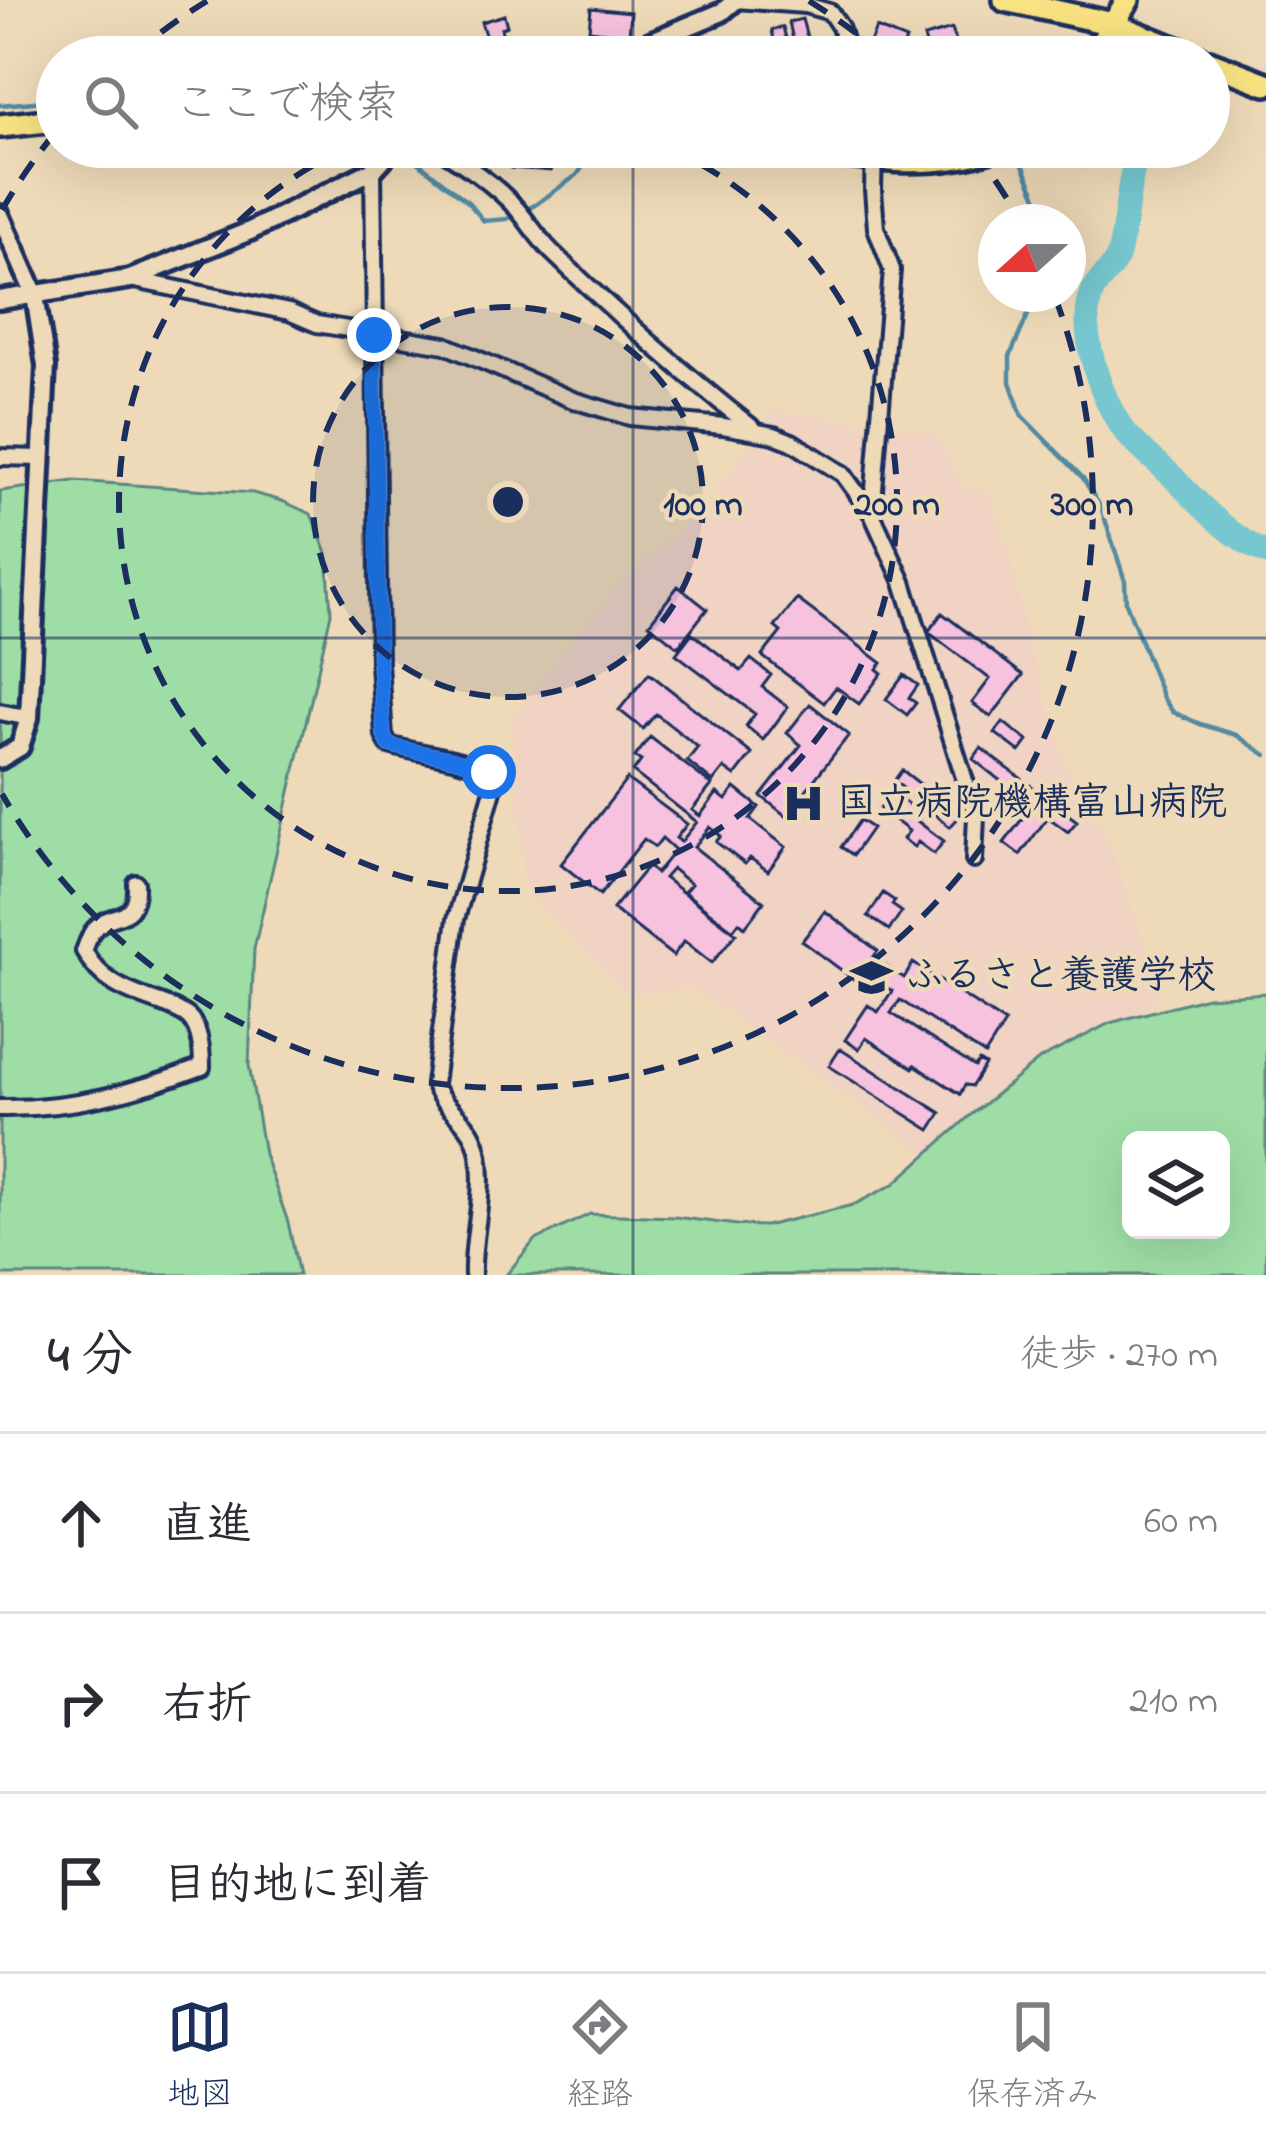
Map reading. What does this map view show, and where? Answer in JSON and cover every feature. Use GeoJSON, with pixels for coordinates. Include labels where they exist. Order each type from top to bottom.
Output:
{"type":"FeatureCollection","features":[{"type":"Feature","properties":{"kind":"main road"},"geometry":{"type":"LineString","coordinates":[[1005,0],[1113,24],[1144,36]]}},
{"type":"Feature","properties":{"kind":"main road"},"geometry":{"type":"LineString","coordinates":[[1106,36],[1128,0]]}},
{"type":"Feature","properties":{"kind":"main road"},"geometry":{"type":"LineString","coordinates":[[1230,70],[1266,84]]}},
{"type":"Feature","properties":{"kind":"main road"},"geometry":{"type":"LineString","coordinates":[[0,126],[36,122]]}},
{"type":"Feature","properties":{"kind":"street"},"geometry":{"type":"LineString","coordinates":[[664,36],[722,12],[736,0],[806,5],[830,12],[842,36]]}},
{"type":"Feature","properties":{"kind":"street"},"geometry":{"type":"LineString","coordinates":[[469,168],[516,208],[550,250],[624,320],[755,430]]}},
{"type":"Feature","properties":{"kind":"street"},"geometry":{"type":"LineString","coordinates":[[872,514],[892,270],[876,228],[874,168]]}},
{"type":"Feature","properties":{"kind":"street"},"geometry":{"type":"LineString","coordinates":[[0,300],[130,279],[250,231],[373,170],[379,664],[384,736],[389,745],[475,764],[489,772],[493,790],[457,920],[434,1084],[439,1099],[472,1133],[478,1151],[473,1275]]}},
{"type":"Feature","properties":{"kind":"street"},"geometry":{"type":"LineString","coordinates":[[0,215],[35,295],[46,366],[29,718],[20,747],[0,759]]}},
{"type":"Feature","properties":{"kind":"street"},"geometry":{"type":"LineString","coordinates":[[130,279],[289,312],[317,324],[445,345],[573,400],[630,417],[755,430],[792,442],[843,473],[872,514],[903,582],[976,816],[974,860]]}},
{"type":"Feature","properties":{"kind":"street"},"geometry":{"type":"LineString","coordinates":[[0,457],[42,458]]}},
{"type":"Feature","properties":{"kind":"street"},"geometry":{"type":"LineString","coordinates":[[0,712],[29,718]]}},
{"type":"Feature","properties":{"kind":"street"},"geometry":{"type":"LineString","coordinates":[[0,1108],[45,1109],[88,1102],[202,1067],[193,1021],[181,1011],[120,988],[92,967],[84,951],[98,926],[127,914],[136,896],[136,883]]}},
{"type":"Feature","properties":{"kind":"shaded area","name":"国立病院機構富山病院"},"geometry":{"type":"Polygon","coordinates":[[[772,410],[937,434],[961,484],[989,492],[1066,765],[1109,842],[1162,993],[961,1179],[692,988],[627,994],[524,888],[511,717],[618,587],[714,498],[772,410]]]}},
{"type":"Feature","properties":{"kind":"green space"},"geometry":{"type":"Polygon","coordinates":[[[74,481],[253,493],[282,501],[311,514],[327,553],[331,613],[254,949],[249,1065],[264,1154],[288,1222],[299,1275],[0,1275],[0,491],[74,481]]]}},
{"type":"Feature","properties":{"kind":"green space"},"geometry":{"type":"Polygon","coordinates":[[[1266,993],[1266,1275],[506,1275],[534,1241],[590,1214],[765,1226],[853,1205],[894,1184],[1040,1059],[1110,1023],[1207,997],[1266,993]]]}},
{"type":"Feature","properties":{"kind":"building"},"geometry":{"type":"Polygon","coordinates":[[[591,8],[631,12],[629,35],[589,30],[591,8]]]}},
{"type":"Feature","properties":{"kind":"building"},"geometry":{"type":"Polygon","coordinates":[[[504,15],[507,26],[501,28],[503,36],[485,36],[481,22],[504,15]]]}},
{"type":"Feature","properties":{"kind":"building"},"geometry":{"type":"Polygon","coordinates":[[[802,19],[807,36],[792,36],[789,22],[802,19]]]}},
{"type":"Feature","properties":{"kind":"building"},"geometry":{"type":"Polygon","coordinates":[[[876,28],[896,36],[873,36],[876,28]]]}},
{"type":"Feature","properties":{"kind":"building"},"geometry":{"type":"Polygon","coordinates":[[[952,29],[954,36],[928,36],[952,29]]]}},
{"type":"Feature","properties":{"kind":"building"},"geometry":{"type":"Polygon","coordinates":[[[678,586],[707,609],[678,647],[649,624],[678,586]]]}},
{"type":"Feature","properties":{"kind":"building"},"geometry":{"type":"Polygon","coordinates":[[[797,599],[882,663],[877,669],[882,673],[859,704],[836,687],[824,703],[762,656],[781,632],[775,627],[797,599]]]}},
{"type":"Feature","properties":{"kind":"building"},"geometry":{"type":"Polygon","coordinates":[[[942,613],[1023,675],[991,717],[972,703],[990,679],[928,632],[942,613]]]}},
{"type":"Feature","properties":{"kind":"building"},"geometry":{"type":"Polygon","coordinates":[[[692,633],[741,671],[751,659],[771,675],[762,687],[788,707],[763,740],[746,726],[755,714],[676,654],[692,633]]]}},
{"type":"Feature","properties":{"kind":"building"},"geometry":{"type":"Polygon","coordinates":[[[649,673],[752,754],[735,776],[724,768],[713,782],[687,761],[698,747],[656,714],[643,729],[619,710],[649,673]]]}},
{"type":"Feature","properties":{"kind":"building"},"geometry":{"type":"Polygon","coordinates":[[[904,675],[918,685],[909,698],[916,703],[907,715],[886,699],[904,675]]]}},
{"type":"Feature","properties":{"kind":"building"},"geometry":{"type":"Polygon","coordinates":[[[810,704],[849,735],[786,816],[761,796],[801,745],[787,733],[810,704]]]}},
{"type":"Feature","properties":{"kind":"building"},"geometry":{"type":"Polygon","coordinates":[[[1003,722],[1028,741],[1020,752],[995,733],[1003,722]]]}},
{"type":"Feature","properties":{"kind":"building"},"geometry":{"type":"Polygon","coordinates":[[[650,737],[712,785],[692,810],[700,816],[717,793],[726,800],[735,788],[759,807],[750,819],[786,847],[768,871],[750,858],[745,864],[716,842],[721,836],[710,827],[694,847],[764,902],[745,927],[739,922],[733,930],[684,892],[691,884],[672,869],[664,878],[736,933],[712,963],[684,941],[673,956],[613,909],[648,866],[656,874],[675,850],[662,838],[655,847],[644,839],[600,895],[561,864],[627,779],[687,824],[676,838],[681,842],[697,822],[633,772],[641,761],[635,757],[650,737]]]}},
{"type":"Feature","properties":{"kind":"building"},"geometry":{"type":"Polygon","coordinates":[[[981,748],[1077,821],[1068,832],[1048,817],[1020,855],[1004,843],[1031,807],[1027,804],[1020,812],[999,796],[1007,786],[973,759],[981,748]]]}},
{"type":"Feature","properties":{"kind":"building"},"geometry":{"type":"Polygon","coordinates":[[[902,770],[929,791],[920,802],[894,781],[902,770]]]}},
{"type":"Feature","properties":{"kind":"building"},"geometry":{"type":"Polygon","coordinates":[[[892,792],[922,815],[917,821],[944,841],[934,854],[918,842],[914,847],[903,839],[909,831],[880,809],[892,792]]]}},
{"type":"Feature","properties":{"kind":"building"},"geometry":{"type":"Polygon","coordinates":[[[935,795],[960,816],[950,827],[925,806],[935,795]]]}},
{"type":"Feature","properties":{"kind":"building"},"geometry":{"type":"Polygon","coordinates":[[[860,820],[872,828],[853,855],[841,847],[860,820]]]}},
{"type":"Feature","properties":{"kind":"building"},"geometry":{"type":"Polygon","coordinates":[[[883,893],[902,912],[889,930],[868,916],[883,893]]]}},
{"type":"Feature","properties":{"kind":"building"},"geometry":{"type":"Polygon","coordinates":[[[825,911],[878,951],[856,981],[802,941],[825,911]]]}},
{"type":"Feature","properties":{"kind":"building"},"geometry":{"type":"Polygon","coordinates":[[[913,963],[1005,1023],[985,1055],[900,1000],[891,1013],[975,1067],[979,1061],[985,1065],[972,1086],[965,1085],[960,1094],[866,1038],[859,1049],[845,1040],[868,1005],[878,1012],[892,991],[877,981],[886,966],[904,978],[913,963]]]}},
{"type":"Feature","properties":{"kind":"building"},"geometry":{"type":"Polygon","coordinates":[[[840,1049],[941,1113],[930,1130],[829,1066],[840,1049]]]}},
{"type":"Feature","properties":{"kind":"waterway"},"geometry":{"type":"LineString","coordinates":[[0,105],[36,102]]}},
{"type":"Feature","properties":{"kind":"waterway"},"geometry":{"type":"LineString","coordinates":[[425,168],[484,221],[507,219],[535,205],[582,168]]}},
{"type":"Feature","properties":{"kind":"waterway"},"geometry":{"type":"LineString","coordinates":[[1024,168],[1040,204]]}},
{"type":"Feature","properties":{"kind":"waterway"},"geometry":{"type":"LineString","coordinates":[[1134,168],[1118,256],[1092,293],[1088,309],[1094,366],[1108,404],[1131,439],[1216,520],[1266,553]]}},
{"type":"Feature","properties":{"kind":"waterway"},"geometry":{"type":"LineString","coordinates":[[1029,312],[1010,356],[1010,382],[1022,416],[1083,478],[1102,510],[1125,581],[1126,603],[1163,698],[1173,712],[1236,735],[1266,755]]}},
{"type":"Feature","properties":{"kind":"place","name":"国立病院機構富山病院"},"geometry":{"type":"Point","coordinates":[803,804]}},
{"type":"Feature","properties":{"kind":"place","name":"ふるさと養護学校"},"geometry":{"type":"Point","coordinates":[871,977]}},
{"type":"Feature","properties":{"kind":"route"},"geometry":{"type":"LineString","coordinates":[[374,335],[384,736],[389,745],[475,764],[489,772]]}}]}
